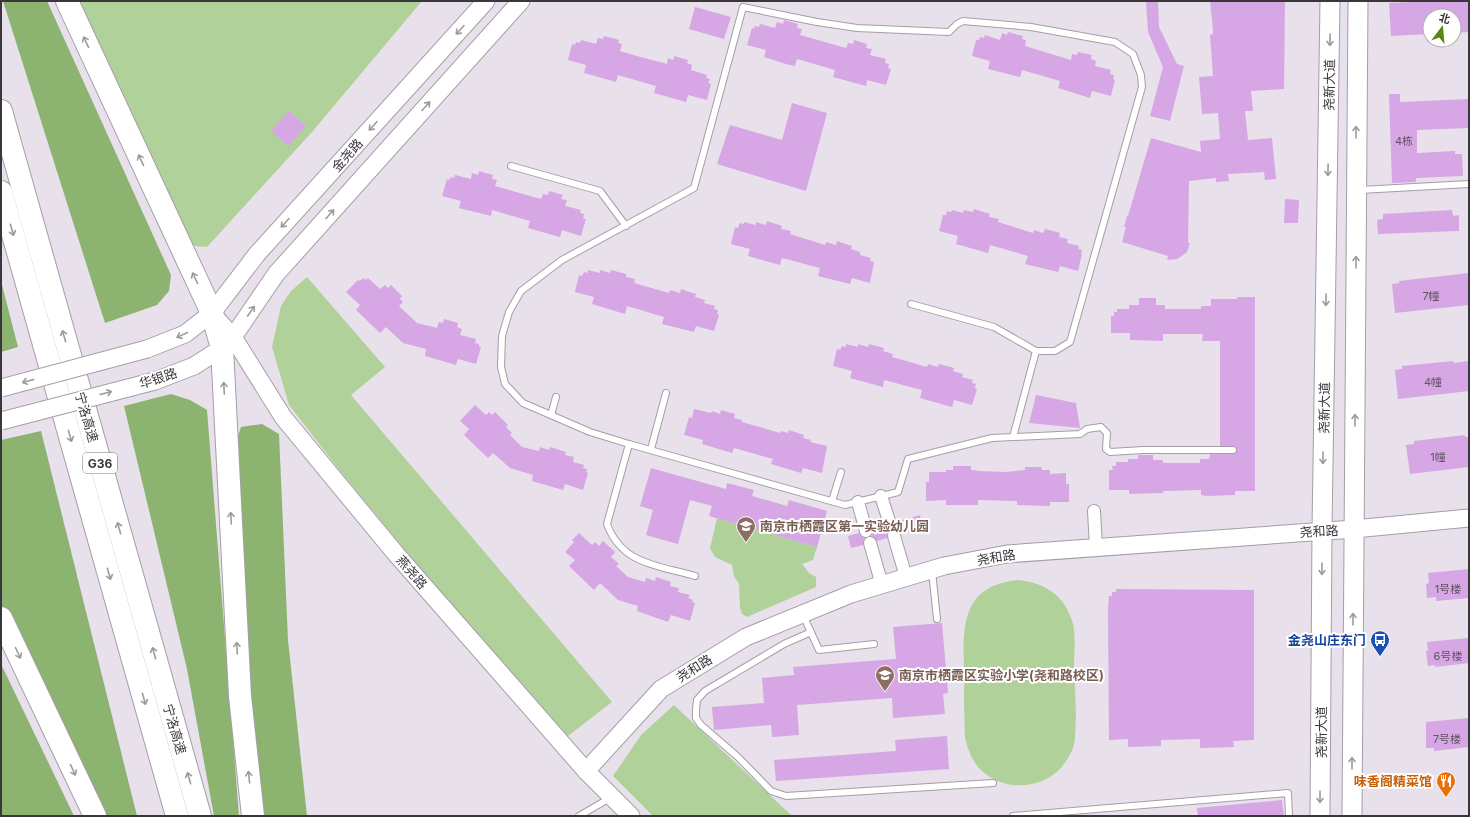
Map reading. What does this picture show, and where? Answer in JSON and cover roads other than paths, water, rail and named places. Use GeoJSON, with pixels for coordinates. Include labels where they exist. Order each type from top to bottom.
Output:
{"type":"FeatureCollection","features":[{"type":"Feature","properties":{"kind":"highway"},"geometry":{"type":"LineString","coordinates":[[67,1],[212,313],[228,343],[240,696],[253,816]]}},
{"type":"Feature","properties":{"kind":"highway","name":"宁洛高速"},"geometry":{"type":"LineString","coordinates":[[1,111],[200,816]]}},
{"type":"Feature","properties":{"kind":"highway","name":"宁洛高速"},"geometry":{"type":"LineString","coordinates":[[1,192],[177,816]]}},
{"type":"Feature","properties":{"kind":"highway"},"geometry":{"type":"LineString","coordinates":[[1,618],[95,816]]}},
{"type":"Feature","properties":{"kind":"main road","name":"金尧路"},"geometry":{"type":"LineString","coordinates":[[212,313],[257,254],[486,1]]}},
{"type":"Feature","properties":{"kind":"main road","name":"金尧路"},"geometry":{"type":"LineString","coordinates":[[276,274],[521,1]]}},
{"type":"Feature","properties":{"kind":"main road","name":"尧新大道"},"geometry":{"type":"LineString","coordinates":[[1320,816],[1322,530],[1330,1]]}},
{"type":"Feature","properties":{"kind":"main road","name":"尧新大道"},"geometry":{"type":"LineString","coordinates":[[1352,816],[1358,1]]}},
{"type":"Feature","properties":{"kind":"main road","name":"华银路"},"geometry":{"type":"LineString","coordinates":[[1,421],[155,381],[194,366],[228,343],[276,274]]}},
{"type":"Feature","properties":{"kind":"main road"},"geometry":{"type":"LineString","coordinates":[[1,388],[147,349],[185,334],[212,313]]}},
{"type":"Feature","properties":{"kind":"main road","name":"燕尧路"},"geometry":{"type":"LineString","coordinates":[[228,343],[283,417],[396,554],[586,771],[631,816]]}},
{"type":"Feature","properties":{"kind":"main road","name":"尧和路"},"geometry":{"type":"LineString","coordinates":[[586,771],[661,689],[746,637],[851,594],[932,569],[1007,554],[1322,530],[1354,529],[1469,518]]}},
{"type":"Feature","properties":{"kind":"street"},"geometry":{"type":"LineString","coordinates":[[882,496],[890,524]]}},
{"type":"Feature","properties":{"kind":"street"},"geometry":{"type":"LineString","coordinates":[[858,502],[866,531]]}},
{"type":"Feature","properties":{"kind":"street"},"geometry":{"type":"LineString","coordinates":[[1094,512],[1096,547]]}},
{"type":"Feature","properties":{"kind":"street"},"geometry":{"type":"LineString","coordinates":[[894,536],[906,577]]}},
{"type":"Feature","properties":{"kind":"street"},"geometry":{"type":"LineString","coordinates":[[870,543],[882,585]]}},
{"type":"Feature","properties":{"kind":"lane"},"geometry":{"type":"LineString","coordinates":[[911,304],[994,327],[1036,351],[1055,351],[1070,342],[1142,87],[1141,75],[1133,54],[1115,42],[1031,27],[963,21],[957,24],[949,32],[857,28],[817,22],[743,7],[694,188],[562,260],[521,291],[509,312],[502,336],[501,367],[505,384],[523,403],[590,432],[845,505],[898,492],[908,459],[992,438],[1080,434],[1087,429],[1101,427],[1107,433],[1106,449],[1110,452],[1143,450],[1233,450]]}},
{"type":"Feature","properties":{"kind":"lane"},"geometry":{"type":"LineString","coordinates":[[511,166],[600,190],[626,226]]}},
{"type":"Feature","properties":{"kind":"lane"},"geometry":{"type":"LineString","coordinates":[[1356,190],[1469,184]]}},
{"type":"Feature","properties":{"kind":"lane"},"geometry":{"type":"LineString","coordinates":[[1013,437],[1036,351]]}},
{"type":"Feature","properties":{"kind":"lane"},"geometry":{"type":"LineString","coordinates":[[651,449],[666,392]]}},
{"type":"Feature","properties":{"kind":"lane"},"geometry":{"type":"LineString","coordinates":[[551,415],[556,397]]}},
{"type":"Feature","properties":{"kind":"lane"},"geometry":{"type":"LineString","coordinates":[[629,444],[607,524],[611,535],[617,545],[632,558],[695,576]]}},
{"type":"Feature","properties":{"kind":"lane"},"geometry":{"type":"LineString","coordinates":[[832,501],[841,472]]}},
{"type":"Feature","properties":{"kind":"lane"},"geometry":{"type":"LineString","coordinates":[[932,569],[937,619]]}},
{"type":"Feature","properties":{"kind":"lane"},"geometry":{"type":"LineString","coordinates":[[802,614],[819,650],[874,644]]}},
{"type":"Feature","properties":{"kind":"lane"},"geometry":{"type":"LineString","coordinates":[[811,632],[784,644],[705,691],[697,700],[696,718],[701,725],[738,757],[771,791],[786,796],[993,783]]}},
{"type":"Feature","properties":{"kind":"lane"},"geometry":{"type":"LineString","coordinates":[[1013,816],[1288,793],[1289,816]]}},
{"type":"Feature","properties":{"kind":"lane"},"geometry":{"type":"LineString","coordinates":[[579,816],[612,797]]}},
{"type":"Feature","properties":{"kind":"place","name":"南京市栖霞区第一实验幼儿园"},"geometry":{"type":"Point","coordinates":[746,543]}},
{"type":"Feature","properties":{"kind":"place","name":"金尧山庄东门"},"geometry":{"type":"Point","coordinates":[1380,657]}},
{"type":"Feature","properties":{"kind":"place","name":"南京市栖霞区实验小学(尧和路校区)"},"geometry":{"type":"Point","coordinates":[885,692]}},
{"type":"Feature","properties":{"kind":"place","name":"味香阁精菜馆"},"geometry":{"type":"Point","coordinates":[1446,798]}}]}
